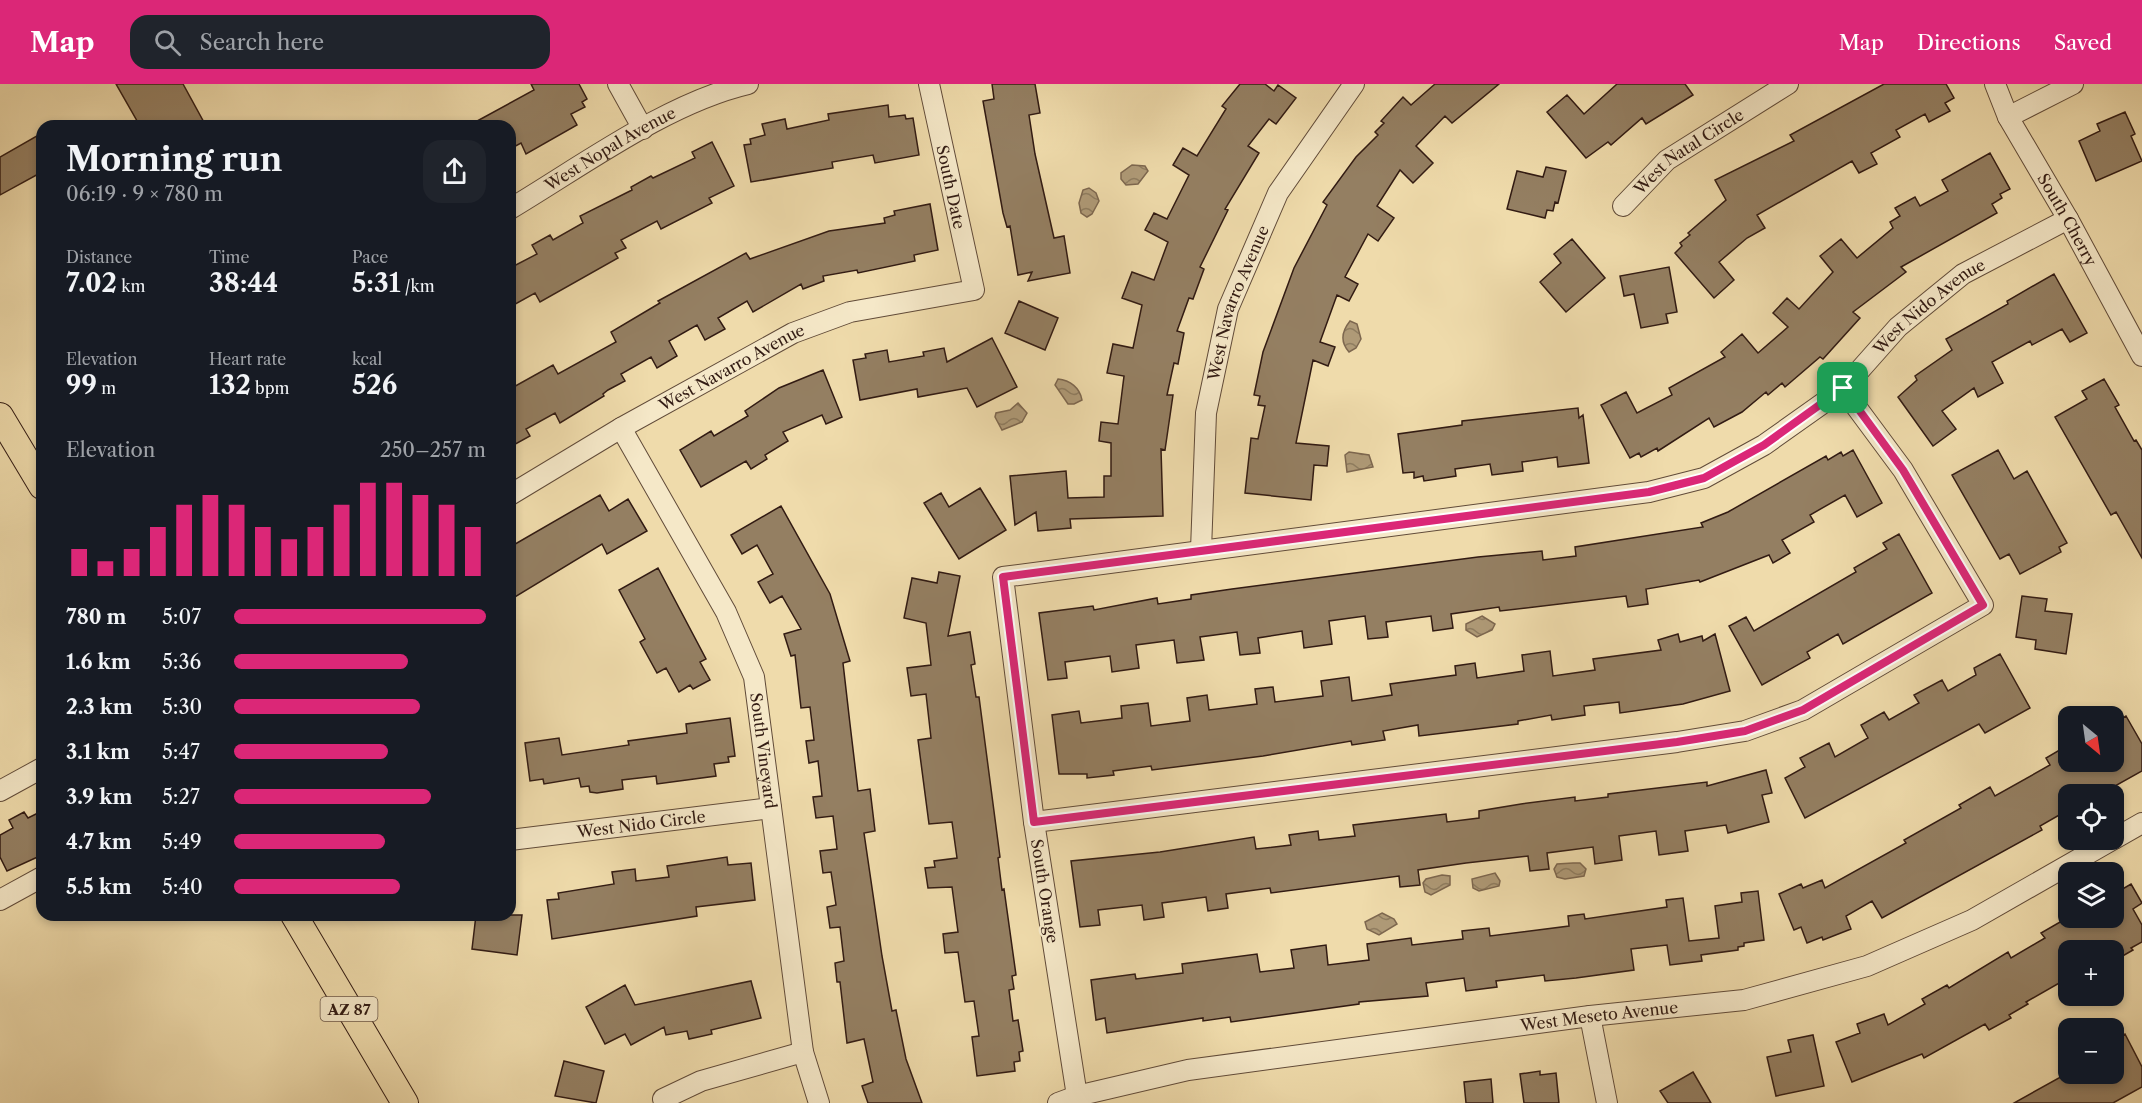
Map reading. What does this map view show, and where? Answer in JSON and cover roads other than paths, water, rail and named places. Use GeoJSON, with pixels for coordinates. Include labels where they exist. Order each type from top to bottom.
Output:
{"type":"FeatureCollection","features":[{"type":"Feature","properties":{"kind":"main road"},"geometry":{"type":"LineString","coordinates":[[0,416],[36,476]]}},
{"type":"Feature","properties":{"kind":"main road","name":"AZ 87"},"geometry":{"type":"LineString","coordinates":[[298,921],[405,1103]]}},
{"type":"Feature","properties":{"kind":"street"},"geometry":{"type":"LineString","coordinates":[[618,84],[643,129]]}},
{"type":"Feature","properties":{"kind":"street","name":"West Nopal Avenue"},"geometry":{"type":"LineString","coordinates":[[516,204],[643,129],[715,92],[748,84]]}},
{"type":"Feature","properties":{"kind":"street","name":"South Date"},"geometry":{"type":"LineString","coordinates":[[929,84],[974,290]]}},
{"type":"Feature","properties":{"kind":"street","name":"West Navarro Avenue"},"geometry":{"type":"LineString","coordinates":[[1202,550],[1206,413],[1228,309],[1278,194],[1354,84]]}},
{"type":"Feature","properties":{"kind":"street","name":"West Natal Circle"},"geometry":{"type":"LineString","coordinates":[[1623,206],[1667,160],[1788,84]]}},
{"type":"Feature","properties":{"kind":"street","name":"South Cherry"},"geometry":{"type":"LineString","coordinates":[[1995,84],[2008,117],[2068,219],[2142,356]]}},
{"type":"Feature","properties":{"kind":"street"},"geometry":{"type":"LineString","coordinates":[[2008,117],[2073,84]]}},
{"type":"Feature","properties":{"kind":"street","name":"West Nido Avenue"},"geometry":{"type":"LineString","coordinates":[[1003,577],[1649,492],[1704,478],[1764,445],[1843,388],[1898,327],[1963,274],[2068,219]]}},
{"type":"Feature","properties":{"kind":"street","name":"West Navarro Avenue"},"geometry":{"type":"LineString","coordinates":[[516,491],[621,428],[793,333],[850,312],[974,290]]}},
{"type":"Feature","properties":{"kind":"street"},"geometry":{"type":"LineString","coordinates":[[1034,822],[1745,731],[1803,710],[1983,605],[1903,470],[1843,388]]}},
{"type":"Feature","properties":{"kind":"street","name":"South Vineyard"},"geometry":{"type":"LineString","coordinates":[[621,428],[726,612],[754,677],[803,1052],[819,1103]]}},
{"type":"Feature","properties":{"kind":"street","name":"South Orange"},"geometry":{"type":"LineString","coordinates":[[1003,577],[1034,822],[1077,1096]]}},
{"type":"Feature","properties":{"kind":"street"},"geometry":{"type":"LineString","coordinates":[[0,791],[36,771]]}},
{"type":"Feature","properties":{"kind":"street","name":"West Nido Circle"},"geometry":{"type":"LineString","coordinates":[[516,839],[771,808]]}},
{"type":"Feature","properties":{"kind":"street","name":"West Meseto Avenue"},"geometry":{"type":"LineString","coordinates":[[2124,834],[2142,823]]}},
{"type":"Feature","properties":{"kind":"street","name":"West Meseto Avenue"},"geometry":{"type":"LineString","coordinates":[[1058,1103],[1077,1096],[1188,1070],[1590,1016],[1744,999],[1867,966],[1972,920],[2095,850]]}},
{"type":"Feature","properties":{"kind":"street"},"geometry":{"type":"LineString","coordinates":[[0,900],[36,880]]}},
{"type":"Feature","properties":{"kind":"street"},"geometry":{"type":"LineString","coordinates":[[1590,1016],[1607,1103]]}},
{"type":"Feature","properties":{"kind":"street"},"geometry":{"type":"LineString","coordinates":[[663,1099],[700,1081],[803,1052]]}},
{"type":"Feature","properties":{"kind":"water"},"geometry":{"type":"Polygon","coordinates":[[[1132,165],[1145,166],[1148,171],[1138,184],[1126,185],[1121,179],[1121,173],[1132,165]]]}},
{"type":"Feature","properties":{"kind":"water"},"geometry":{"type":"Polygon","coordinates":[[[1089,188],[1096,193],[1099,201],[1092,214],[1087,217],[1081,213],[1079,203],[1083,190],[1089,188]]]}},
{"type":"Feature","properties":{"kind":"water"},"geometry":{"type":"Polygon","coordinates":[[[1350,321],[1357,324],[1361,339],[1356,348],[1349,352],[1344,344],[1343,336],[1350,321]]]}},
{"type":"Feature","properties":{"kind":"water"},"geometry":{"type":"Polygon","coordinates":[[[1058,379],[1074,385],[1082,400],[1068,404],[1055,385],[1058,379]]]}},
{"type":"Feature","properties":{"kind":"water"},"geometry":{"type":"Polygon","coordinates":[[[1018,403],[1027,413],[1022,422],[1002,430],[995,417],[996,413],[1010,410],[1018,403]]]}},
{"type":"Feature","properties":{"kind":"water"},"geometry":{"type":"Polygon","coordinates":[[[1349,452],[1369,455],[1373,467],[1347,472],[1345,455],[1349,452]]]}},
{"type":"Feature","properties":{"kind":"water"},"geometry":{"type":"Polygon","coordinates":[[[1482,616],[1495,624],[1492,630],[1477,637],[1466,630],[1466,624],[1482,616]]]}},
{"type":"Feature","properties":{"kind":"water"},"geometry":{"type":"Polygon","coordinates":[[[1580,863],[1586,869],[1584,876],[1565,879],[1557,877],[1554,869],[1557,864],[1580,863]]]}},
{"type":"Feature","properties":{"kind":"water"},"geometry":{"type":"Polygon","coordinates":[[[1495,873],[1500,881],[1499,886],[1479,891],[1473,888],[1472,879],[1495,873]]]}},
{"type":"Feature","properties":{"kind":"water"},"geometry":{"type":"Polygon","coordinates":[[[1442,875],[1450,876],[1450,885],[1431,895],[1425,892],[1423,883],[1426,879],[1442,875]]]}},
{"type":"Feature","properties":{"kind":"water"},"geometry":{"type":"Polygon","coordinates":[[[1382,913],[1394,919],[1397,924],[1379,935],[1367,929],[1365,922],[1382,913]]]}}]}
